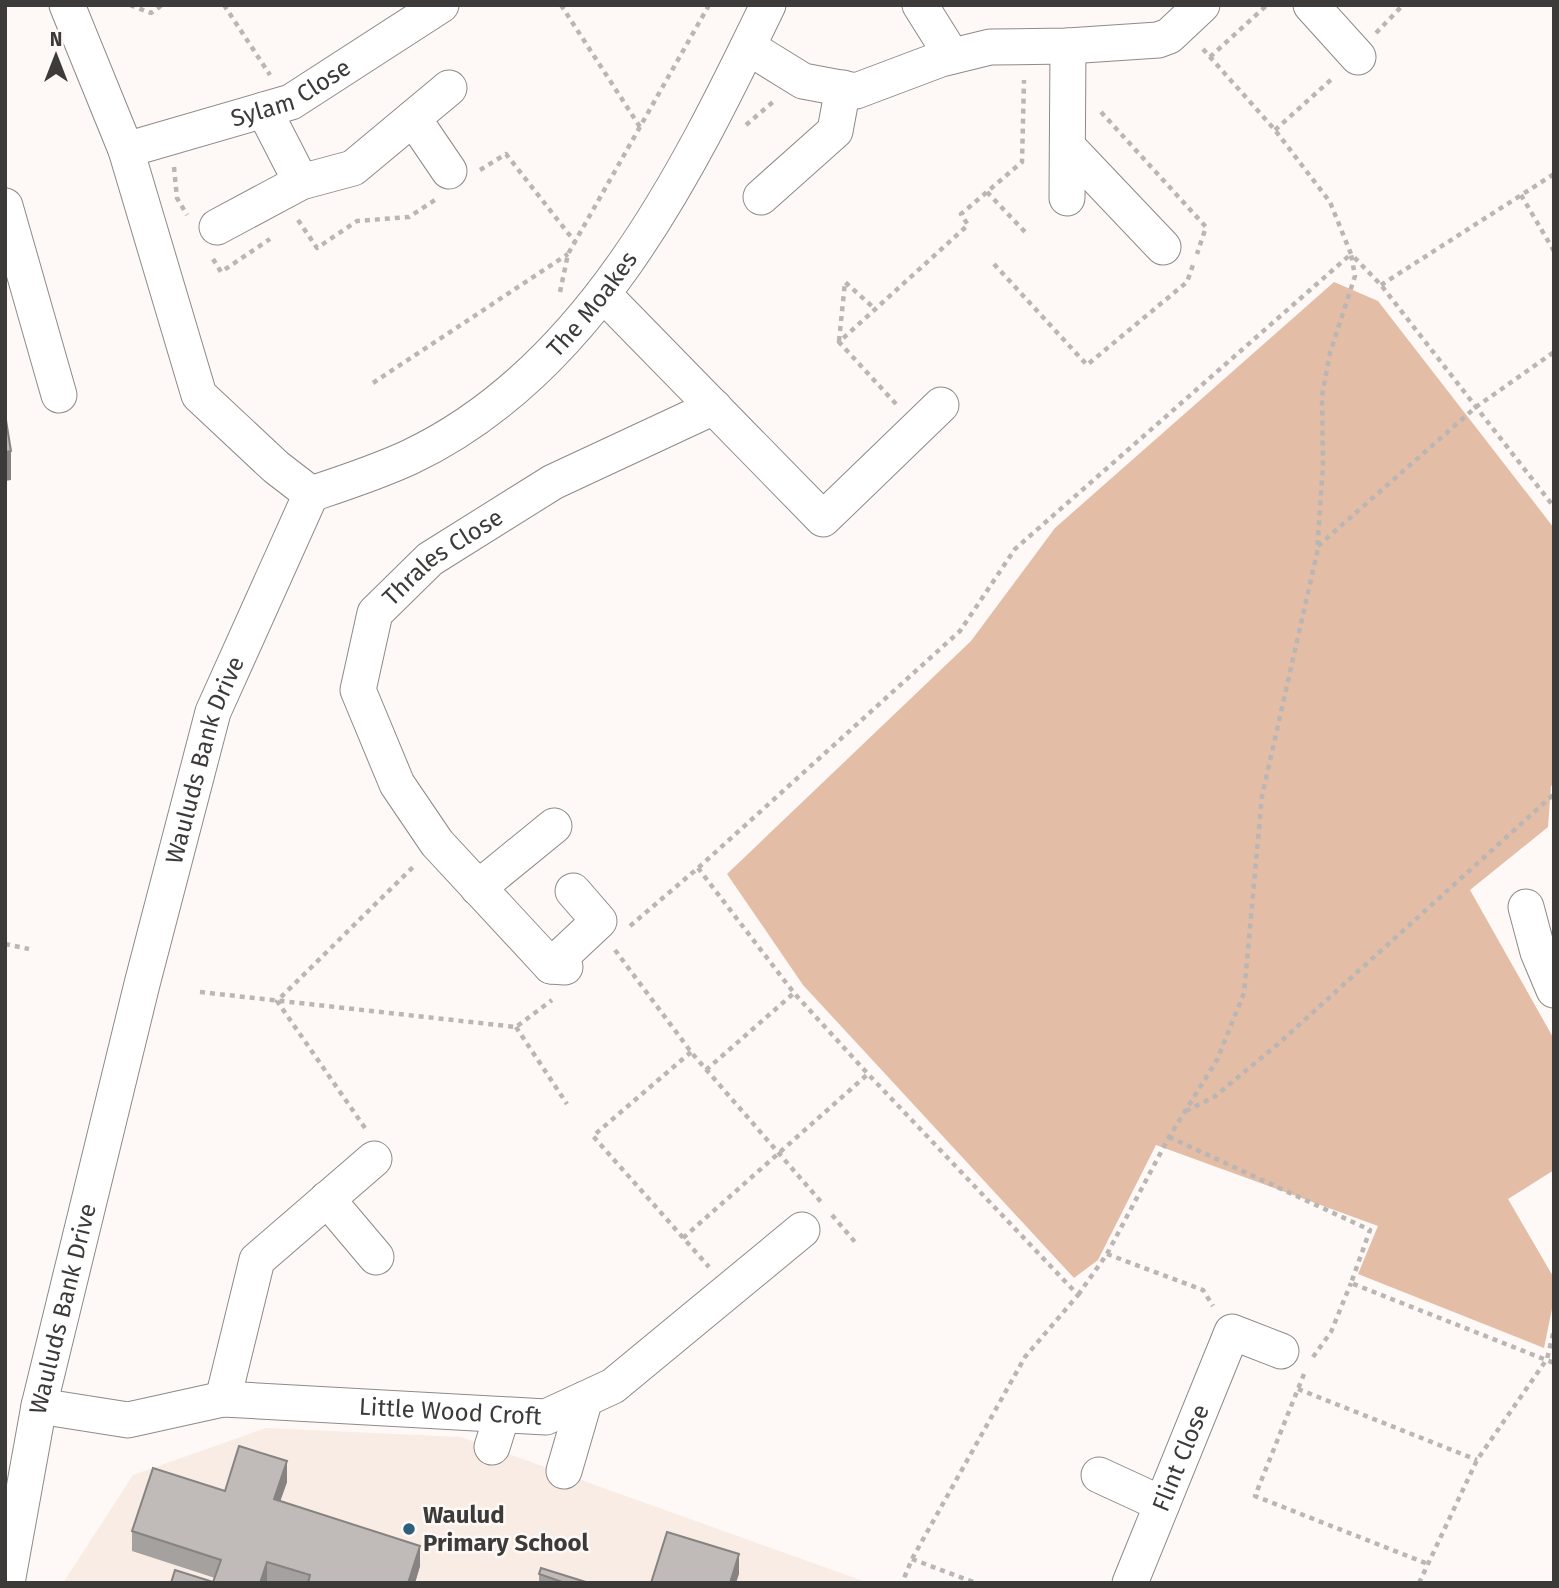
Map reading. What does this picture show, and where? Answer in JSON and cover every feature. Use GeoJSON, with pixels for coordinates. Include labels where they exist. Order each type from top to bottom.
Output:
{"type":"FeatureCollection","features":[{"type":"Feature","properties":{"kind":"street"},"geometry":{"type":"LineString","coordinates":[[67,5],[126,149],[199,395],[276,467],[311,494]]}},
{"type":"Feature","properties":{"kind":"street","name":"Sylam Close"},"geometry":{"type":"LineString","coordinates":[[126,149],[291,102],[442,5]]}},
{"type":"Feature","properties":{"kind":"street","name":"The Moakes"},"geometry":{"type":"LineString","coordinates":[[311,494],[411,456],[477,417],[522,382],[572,329],[603,293],[646,232],[678,178],[768,5]]}},
{"type":"Feature","properties":{"kind":"street"},"geometry":{"type":"LineString","coordinates":[[920,5],[952,55]]}},
{"type":"Feature","properties":{"kind":"street"},"geometry":{"type":"LineString","coordinates":[[1311,5],[1358,57]]}},
{"type":"Feature","properties":{"kind":"street"},"geometry":{"type":"LineString","coordinates":[[748,47],[803,81],[856,91],[952,55],[990,47],[1068,46],[1158,40],[1169,36],[1192,15]]}},
{"type":"Feature","properties":{"kind":"street"},"geometry":{"type":"LineString","coordinates":[[1067,198],[1068,46]]}},
{"type":"Feature","properties":{"kind":"street"},"geometry":{"type":"LineString","coordinates":[[205,232],[301,182],[353,168],[449,88]]}},
{"type":"Feature","properties":{"kind":"street"},"geometry":{"type":"LineString","coordinates":[[761,197],[835,131],[842,88]]}},
{"type":"Feature","properties":{"kind":"street"},"geometry":{"type":"LineString","coordinates":[[264,110],[301,182]]}},
{"type":"Feature","properties":{"kind":"street"},"geometry":{"type":"LineString","coordinates":[[412,118],[455,180]]}},
{"type":"Feature","properties":{"kind":"street"},"geometry":{"type":"LineString","coordinates":[[1068,147],[1163,247]]}},
{"type":"Feature","properties":{"kind":"street"},"geometry":{"type":"LineString","coordinates":[[5,206],[59,395]]}},
{"type":"Feature","properties":{"kind":"street"},"geometry":{"type":"LineString","coordinates":[[603,293],[824,519],[929,416]]}},
{"type":"Feature","properties":{"kind":"street","name":"Thrales Close"},"geometry":{"type":"LineString","coordinates":[[558,966],[478,888],[437,843],[397,784],[358,690],[375,613],[430,559],[553,482],[714,407]]}},
{"type":"Feature","properties":{"kind":"street","name":"Wauluds Bank Drive"},"geometry":{"type":"LineString","coordinates":[[6,1583],[39,1406],[142,984],[213,712],[311,494]]}},
{"type":"Feature","properties":{"kind":"street"},"geometry":{"type":"LineString","coordinates":[[478,888],[554,826]]}},
{"type":"Feature","properties":{"kind":"street"},"geometry":{"type":"LineString","coordinates":[[558,966],[599,921],[573,891]]}},
{"type":"Feature","properties":{"kind":"street"},"geometry":{"type":"LineString","coordinates":[[1526,908],[1538,952],[1554,990]]}},
{"type":"Feature","properties":{"kind":"street"},"geometry":{"type":"LineString","coordinates":[[223,1399],[257,1260],[374,1159]]}},
{"type":"Feature","properties":{"kind":"street"},"geometry":{"type":"LineString","coordinates":[[327,1199],[376,1257]]}},
{"type":"Feature","properties":{"kind":"street","name":"Little Wood Croft"},"geometry":{"type":"LineString","coordinates":[[39,1406],[128,1420],[223,1399],[497,1431],[546,1417],[613,1386],[802,1230]]}},
{"type":"Feature","properties":{"kind":"street"},"geometry":{"type":"LineString","coordinates":[[1232,1332],[1281,1351]]}},
{"type":"Feature","properties":{"kind":"street","name":"Flint Close"},"geometry":{"type":"LineString","coordinates":[[1130,1583],[1232,1332]]}},
{"type":"Feature","properties":{"kind":"street"},"geometry":{"type":"LineString","coordinates":[[564,1471],[585,1399]]}},
{"type":"Feature","properties":{"kind":"street"},"geometry":{"type":"LineString","coordinates":[[1099,1475],[1162,1504]]}},
{"type":"Feature","properties":{"kind":"path"},"geometry":{"type":"LineString","coordinates":[[130,5],[151,13],[162,5]]}},
{"type":"Feature","properties":{"kind":"path"},"geometry":{"type":"LineString","coordinates":[[224,5],[270,75],[281,68]]}},
{"type":"Feature","properties":{"kind":"path"},"geometry":{"type":"LineString","coordinates":[[561,5],[640,127]]}},
{"type":"Feature","properties":{"kind":"path"},"geometry":{"type":"LineString","coordinates":[[572,329],[557,306],[568,254],[709,5]]}},
{"type":"Feature","properties":{"kind":"path"},"geometry":{"type":"LineString","coordinates":[[1210,57],[1267,5]]}},
{"type":"Feature","properties":{"kind":"path"},"geometry":{"type":"LineString","coordinates":[[902,1583],[912,1559],[1025,1357],[1107,1254],[1169,1137],[1217,1060],[1244,993],[1262,796],[1318,546],[1322,396],[1330,353],[1355,276],[1351,254],[1330,202],[1275,130],[1210,57],[1192,15]]}},
{"type":"Feature","properties":{"kind":"path"},"geometry":{"type":"LineString","coordinates":[[839,342],[968,225],[961,214],[1022,162],[1024,80]]}},
{"type":"Feature","properties":{"kind":"path"},"geometry":{"type":"LineString","coordinates":[[172,136],[177,198],[205,232],[221,272],[277,234]]}},
{"type":"Feature","properties":{"kind":"path"},"geometry":{"type":"LineString","coordinates":[[288,227],[299,219],[317,248],[357,221],[409,217],[455,180],[506,153],[575,242]]}},
{"type":"Feature","properties":{"kind":"path"},"geometry":{"type":"LineString","coordinates":[[1381,285],[1554,174]]}},
{"type":"Feature","properties":{"kind":"path"},"geometry":{"type":"LineString","coordinates":[[987,192],[1027,234]]}},
{"type":"Feature","properties":{"kind":"path"},"geometry":{"type":"LineString","coordinates":[[1521,195],[1554,251]]}},
{"type":"Feature","properties":{"kind":"path"},"geometry":{"type":"LineString","coordinates":[[373,383],[568,254]]}},
{"type":"Feature","properties":{"kind":"path"},"geometry":{"type":"LineString","coordinates":[[1351,254],[1381,285],[1554,507]]}},
{"type":"Feature","properties":{"kind":"path"},"geometry":{"type":"LineString","coordinates":[[630,927],[960,631],[1015,549],[1351,254]]}},
{"type":"Feature","properties":{"kind":"path"},"geometry":{"type":"LineString","coordinates":[[839,342],[845,282],[875,309]]}},
{"type":"Feature","properties":{"kind":"path"},"geometry":{"type":"LineString","coordinates":[[839,342],[929,416]]}},
{"type":"Feature","properties":{"kind":"path"},"geometry":{"type":"LineString","coordinates":[[1318,546],[1476,407],[1554,352]]}},
{"type":"Feature","properties":{"kind":"path"},"geometry":{"type":"LineString","coordinates":[[1185,1112],[1214,1097],[1278,1044],[1554,794]]}},
{"type":"Feature","properties":{"kind":"path"},"geometry":{"type":"LineString","coordinates":[[277,1001],[437,843]]}},
{"type":"Feature","properties":{"kind":"path"},"geometry":{"type":"LineString","coordinates":[[698,868],[794,993],[1077,1295]]}},
{"type":"Feature","properties":{"kind":"path"},"geometry":{"type":"LineString","coordinates":[[610,943],[691,1052],[855,1241]]}},
{"type":"Feature","properties":{"kind":"path"},"geometry":{"type":"LineString","coordinates":[[5,944],[29,949]]}},
{"type":"Feature","properties":{"kind":"path"},"geometry":{"type":"LineString","coordinates":[[200,992],[516,1027],[556,997],[558,966]]}},
{"type":"Feature","properties":{"kind":"path"},"geometry":{"type":"LineString","coordinates":[[706,1070],[794,993]]}},
{"type":"Feature","properties":{"kind":"path"},"geometry":{"type":"LineString","coordinates":[[277,1001],[368,1133],[374,1159]]}},
{"type":"Feature","properties":{"kind":"path"},"geometry":{"type":"LineString","coordinates":[[516,1027],[567,1104]]}},
{"type":"Feature","properties":{"kind":"path"},"geometry":{"type":"LineString","coordinates":[[691,1052],[593,1136],[730,1290]]}},
{"type":"Feature","properties":{"kind":"path"},"geometry":{"type":"LineString","coordinates":[[682,1238],[868,1074]]}},
{"type":"Feature","properties":{"kind":"path"},"geometry":{"type":"LineString","coordinates":[[1169,1137],[1370,1230],[1331,1332],[1308,1364],[1255,1496],[1428,1564]]}},
{"type":"Feature","properties":{"kind":"path"},"geometry":{"type":"LineString","coordinates":[[1107,1254],[1203,1290],[1232,1332]]}},
{"type":"Feature","properties":{"kind":"path"},"geometry":{"type":"LineString","coordinates":[[1351,1283],[1554,1363]]}},
{"type":"Feature","properties":{"kind":"path"},"geometry":{"type":"LineString","coordinates":[[1419,1583],[1477,1460],[1547,1359],[1554,1330]]}},
{"type":"Feature","properties":{"kind":"path"},"geometry":{"type":"LineString","coordinates":[[1298,1389],[1477,1460]]}},
{"type":"Feature","properties":{"kind":"path"},"geometry":{"type":"LineString","coordinates":[[912,1559],[976,1583]]}},
{"type":"Feature","properties":{"kind":"shaded area"},"geometry":{"type":"Polygon","coordinates":[[[1334,282],[1378,301],[1554,528],[1554,784],[1551,786],[1548,827],[1470,890],[1554,1039],[1554,1170],[1508,1199],[1554,1278],[1554,1299],[1544,1348],[1358,1274],[1378,1226],[1156,1145],[1098,1260],[1074,1278],[803,985],[727,874],[971,641],[1055,528],[1334,282]]]}},
{"type":"Feature","properties":{"kind":"shaded area","name":"Waulud Primary School"},"geometry":{"type":"Polygon","coordinates":[[[266,1428],[461,1437],[869,1583],[63,1583],[133,1475],[266,1428]]]}},
{"type":"Feature","properties":{"kind":"building"},"geometry":{"type":"Polygon","coordinates":[[[5,414],[11,451],[5,452],[5,414]]]}},
{"type":"Feature","properties":{"kind":"building"},"geometry":{"type":"Polygon","coordinates":[[[239,1446],[287,1461],[274,1499],[420,1546],[408,1583],[308,1583],[310,1575],[267,1562],[260,1583],[171,1583],[175,1570],[213,1582],[221,1560],[132,1531],[153,1468],[225,1491],[239,1446]]]}},
{"type":"Feature","properties":{"kind":"building"},"geometry":{"type":"Polygon","coordinates":[[[667,1532],[739,1554],[730,1583],[651,1583],[667,1532]]]}},
{"type":"Feature","properties":{"kind":"building"},"geometry":{"type":"Polygon","coordinates":[[[541,1568],[589,1583],[565,1583],[539,1574],[541,1568]]]}},
{"type":"Feature","properties":{"kind":"place","name":"Waulud Primary School"},"geometry":{"type":"Point","coordinates":[409,1529]}}]}
